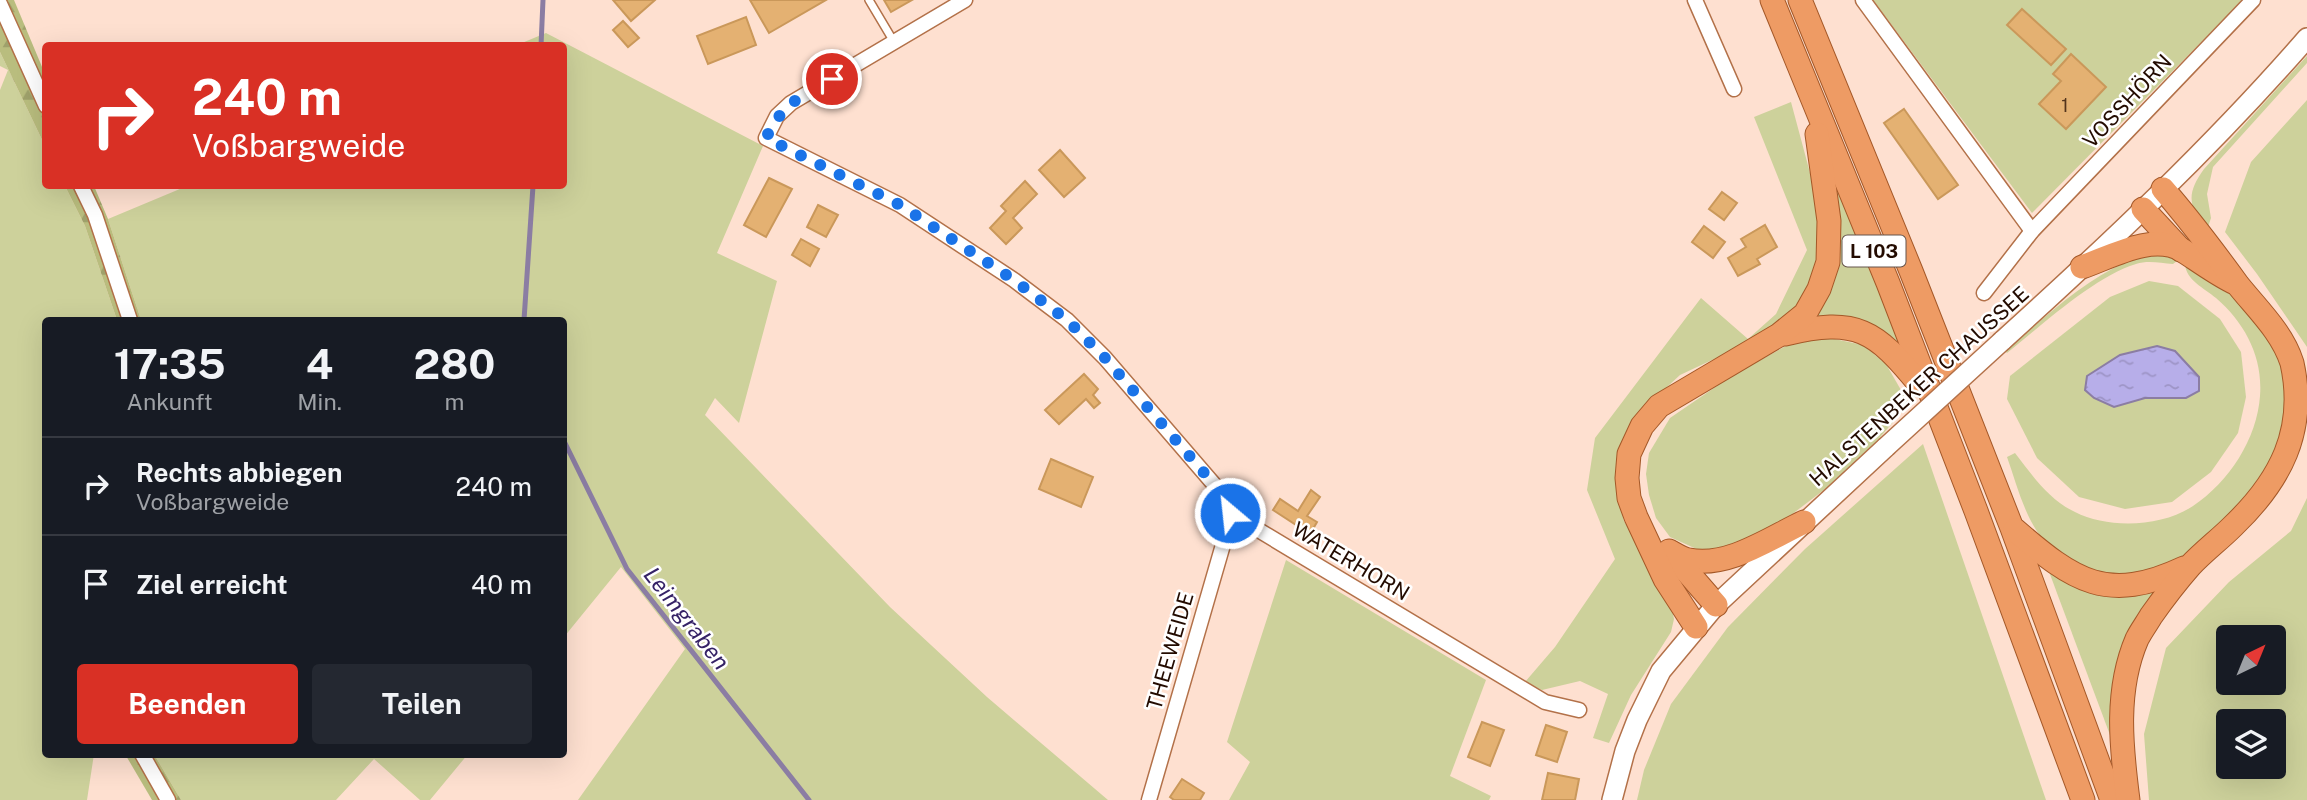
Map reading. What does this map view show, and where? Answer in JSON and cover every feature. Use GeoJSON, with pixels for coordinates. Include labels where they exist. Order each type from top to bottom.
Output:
{"type":"FeatureCollection","features":[{"type":"Feature","properties":{"kind":"highway","name":"L 103"},"geometry":{"type":"LineString","coordinates":[[1772,0],[1888,283],[2083,800]]}},
{"type":"Feature","properties":{"kind":"highway","name":"L 103"},"geometry":{"type":"LineString","coordinates":[[1800,0],[1912,271],[2012,528],[2112,800]]}},
{"type":"Feature","properties":{"kind":"highway","name":"L 103"},"geometry":{"type":"LineString","coordinates":[[1696,627],[1665,579],[1636,517],[1629,498],[1627,466],[1636,437],[1649,415],[1668,399],[1779,335],[1805,314],[1819,289],[1828,262],[1829,221],[1813,102]]}},
{"type":"Feature","properties":{"kind":"highway","name":"L 103"},"geometry":{"type":"LineString","coordinates":[[2128,800],[2123,760],[2123,684],[2138,637],[2191,565],[2235,524],[2275,479],[2293,443],[2298,416],[2292,363],[2281,338],[2164,189]]}},
{"type":"Feature","properties":{"kind":"highway","name":"L 103"},"geometry":{"type":"LineString","coordinates":[[2143,209],[2180,250],[2211,271],[2239,285]]}},
{"type":"Feature","properties":{"kind":"highway","name":"L 103"},"geometry":{"type":"LineString","coordinates":[[2082,267],[2138,247],[2158,244],[2180,250]]}},
{"type":"Feature","properties":{"kind":"highway","name":"L 103"},"geometry":{"type":"LineString","coordinates":[[1779,335],[1832,326],[1867,334],[1893,352],[1933,401]]}},
{"type":"Feature","properties":{"kind":"highway"},"geometry":{"type":"LineString","coordinates":[[1636,517],[1716,604]]}},
{"type":"Feature","properties":{"kind":"highway"},"geometry":{"type":"LineString","coordinates":[[1669,551],[1689,560],[1716,561],[1737,554],[1804,522]]}},
{"type":"Feature","properties":{"kind":"highway","name":"L 103"},"geometry":{"type":"LineString","coordinates":[[2012,528],[2050,560],[2076,577],[2104,585],[2120,587],[2157,581],[2191,565]]}},
{"type":"Feature","properties":{"kind":"main road","name":"HALSTENBEKER CHAUSSEE"},"geometry":{"type":"LineString","coordinates":[[1612,800],[1625,751],[1661,671],[1716,604],[2164,189],[2307,38]]}},
{"type":"Feature","properties":{"kind":"street"},"geometry":{"type":"LineString","coordinates":[[894,43],[965,0]]}},
{"type":"Feature","properties":{"kind":"street"},"geometry":{"type":"LineString","coordinates":[[1695,0],[1734,89]]}},
{"type":"Feature","properties":{"kind":"street"},"geometry":{"type":"LineString","coordinates":[[1863,0],[2032,231]]}},
{"type":"Feature","properties":{"kind":"street","name":"VOSSHÖRN"},"geometry":{"type":"LineString","coordinates":[[1984,293],[2032,231],[2253,0]]}},
{"type":"Feature","properties":{"kind":"street"},"geometry":{"type":"LineString","coordinates":[[0,4],[42,97]]}},
{"type":"Feature","properties":{"kind":"street","name":"WATERHORN"},"geometry":{"type":"LineString","coordinates":[[894,43],[791,103],[777,116],[766,138],[900,205],[1014,280],[1067,320],[1105,358],[1224,496],[1230,513],[1545,702],[1578,710]]}},
{"type":"Feature","properties":{"kind":"street"},"geometry":{"type":"LineString","coordinates":[[82,189],[95,215],[129,317]]}},
{"type":"Feature","properties":{"kind":"street","name":"THEEWEIDE"},"geometry":{"type":"LineString","coordinates":[[1149,800],[1230,513]]}},
{"type":"Feature","properties":{"kind":"street"},"geometry":{"type":"LineString","coordinates":[[144,758],[169,800]]}},
{"type":"Feature","properties":{"kind":"lane"},"geometry":{"type":"LineString","coordinates":[[869,0],[894,43]]}},
{"type":"Feature","properties":{"kind":"green space"},"geometry":{"type":"Polygon","coordinates":[[[0,0],[14,0],[42,67],[42,140],[0,52],[0,0]]]}},
{"type":"Feature","properties":{"kind":"green space"},"geometry":{"type":"Polygon","coordinates":[[[1873,0],[2243,0],[2032,213],[1873,0]]]}},
{"type":"Feature","properties":{"kind":"green space"},"geometry":{"type":"Polygon","coordinates":[[[546,33],[563,42],[524,42],[546,33]]]}},
{"type":"Feature","properties":{"kind":"green space"},"geometry":{"type":"Polygon","coordinates":[[[567,44],[763,146],[717,253],[777,281],[739,423],[715,398],[705,415],[890,607],[987,697],[1108,800],[578,800],[685,649],[621,567],[567,633],[567,317],[140,317],[108,219],[180,189],[567,189],[567,44]]]}},
{"type":"Feature","properties":{"kind":"green space"},"geometry":{"type":"Polygon","coordinates":[[[0,52],[42,140],[42,189],[66,189],[85,226],[116,317],[42,317],[42,758],[93,758],[87,800],[0,800],[0,90],[8,70],[0,66],[0,52]]]}},
{"type":"Feature","properties":{"kind":"green space"},"geometry":{"type":"Polygon","coordinates":[[[2307,56],[2307,63],[2213,167],[2207,194],[2211,218],[2207,230],[2193,207],[2192,193],[2198,178],[2307,56]]]}},
{"type":"Feature","properties":{"kind":"green space"},"geometry":{"type":"Polygon","coordinates":[[[2307,100],[2307,347],[2225,232],[2251,162],[2307,100]]]}},
{"type":"Feature","properties":{"kind":"green space"},"geometry":{"type":"Polygon","coordinates":[[[1791,102],[1817,199],[1821,253],[1810,290],[1784,320],[1744,345],[1680,375],[1640,412],[1622,447],[1616,488],[1624,521],[1671,604],[1674,619],[1671,632],[1631,695],[1609,743],[1593,738],[1608,694],[1580,681],[1542,690],[1525,682],[1555,647],[1615,559],[1587,490],[1595,438],[1701,298],[1748,339],[1776,314],[1807,250],[1754,117],[1791,102]]]}},
{"type":"Feature","properties":{"kind":"green space"},"geometry":{"type":"Polygon","coordinates":[[[1833,176],[1899,344],[1808,321],[1835,273],[1840,225],[1833,176]]]}},
{"type":"Feature","properties":{"kind":"green space"},"geometry":{"type":"Polygon","coordinates":[[[66,189],[95,189],[108,219],[140,317],[116,317],[85,226],[66,189]]]}},
{"type":"Feature","properties":{"kind":"green space"},"geometry":{"type":"Polygon","coordinates":[[[2158,254],[2181,258],[2173,264],[2145,262],[2120,270],[2086,290],[2007,353],[2005,351],[2062,302],[2093,280],[2130,260],[2158,254]]]}},
{"type":"Feature","properties":{"kind":"green space"},"geometry":{"type":"Polygon","coordinates":[[[2185,264],[2204,271],[2238,298],[2274,350],[2287,390],[2282,437],[2271,459],[2244,498],[2208,538],[2189,554],[2153,573],[2100,577],[2059,554],[2042,538],[2024,505],[2007,457],[2015,453],[2042,486],[2066,507],[2103,521],[2135,523],[2166,518],[2193,506],[2218,485],[2239,458],[2253,428],[2260,396],[2258,368],[2250,342],[2236,318],[2192,279],[2185,264]]]}},
{"type":"Feature","properties":{"kind":"green space"},"geometry":{"type":"Polygon","coordinates":[[[2149,281],[2178,286],[2220,319],[2241,352],[2246,397],[2238,433],[2211,472],[2172,502],[2125,509],[2079,497],[2037,458],[2007,399],[2010,376],[2110,297],[2149,281]]]}},
{"type":"Feature","properties":{"kind":"green space"},"geometry":{"type":"Polygon","coordinates":[[[1825,337],[1863,345],[1886,364],[1909,404],[1854,467],[1791,515],[1745,542],[1721,552],[1701,551],[1670,537],[1656,518],[1646,474],[1649,453],[1670,418],[1730,377],[1793,342],[1825,337]]]}},
{"type":"Feature","properties":{"kind":"green space"},"geometry":{"type":"Polygon","coordinates":[[[1923,444],[2046,800],[1637,800],[1644,770],[1671,704],[1728,627],[1805,549],[1923,444]]]}},
{"type":"Feature","properties":{"kind":"green space"},"geometry":{"type":"Polygon","coordinates":[[[2307,498],[2307,800],[2149,800],[2144,734],[2166,648],[2229,582],[2291,531],[2307,498]]]}},
{"type":"Feature","properties":{"kind":"green space"},"geometry":{"type":"Polygon","coordinates":[[[1286,560],[1486,680],[1450,776],[1491,796],[1489,800],[1229,800],[1250,762],[1227,742],[1286,560]]]}},
{"type":"Feature","properties":{"kind":"green space"},"geometry":{"type":"Polygon","coordinates":[[[2048,569],[2165,583],[2113,743],[2048,569]]]}},
{"type":"Feature","properties":{"kind":"green space"},"geometry":{"type":"Polygon","coordinates":[[[127,758],[156,758],[181,800],[152,800],[127,758]]]}},
{"type":"Feature","properties":{"kind":"green space"},"geometry":{"type":"Polygon","coordinates":[[[156,758],[465,758],[430,800],[420,800],[374,759],[336,800],[181,800],[156,758]]]}},
{"type":"Feature","properties":{"kind":"water"},"geometry":{"type":"Polygon","coordinates":[[[2157,346],[2175,351],[2199,377],[2199,391],[2186,398],[2145,398],[2114,407],[2094,398],[2085,390],[2087,376],[2120,355],[2157,346]]]}},
{"type":"Feature","properties":{"kind":"building"},"geometry":{"type":"Polygon","coordinates":[[[613,0],[655,0],[631,21],[613,0]]]}},
{"type":"Feature","properties":{"kind":"building"},"geometry":{"type":"Polygon","coordinates":[[[750,0],[826,0],[769,33],[750,0]]]}},
{"type":"Feature","properties":{"kind":"building"},"geometry":{"type":"Polygon","coordinates":[[[884,0],[912,0],[891,12],[884,0]]]}},
{"type":"Feature","properties":{"kind":"building"},"geometry":{"type":"Polygon","coordinates":[[[2022,9],[2066,49],[2051,65],[2007,25],[2022,9]]]}},
{"type":"Feature","properties":{"kind":"building"},"geometry":{"type":"Polygon","coordinates":[[[746,17],[756,45],[708,64],[697,36],[746,17]]]}},
{"type":"Feature","properties":{"kind":"building"},"geometry":{"type":"Polygon","coordinates":[[[623,21],[639,38],[628,47],[613,30],[623,21]]]}},
{"type":"Feature","properties":{"kind":"building"},"geometry":{"type":"Polygon","coordinates":[[[2071,54],[2106,87],[2066,129],[2039,104],[2061,81],[2053,74],[2071,54]]]}},
{"type":"Feature","properties":{"kind":"building"},"geometry":{"type":"Polygon","coordinates":[[[1904,109],[1958,185],[1938,199],[1884,123],[1904,109]]]}},
{"type":"Feature","properties":{"kind":"building"},"geometry":{"type":"Polygon","coordinates":[[[1060,150],[1085,178],[1064,197],[1039,170],[1060,150]]]}},
{"type":"Feature","properties":{"kind":"building"},"geometry":{"type":"Polygon","coordinates":[[[769,178],[792,189],[766,237],[744,225],[769,178]]]}},
{"type":"Feature","properties":{"kind":"building"},"geometry":{"type":"Polygon","coordinates":[[[1025,181],[1037,194],[1013,218],[1022,228],[1006,244],[990,228],[1006,211],[1001,206],[1025,181]]]}},
{"type":"Feature","properties":{"kind":"building"},"geometry":{"type":"Polygon","coordinates":[[[1722,192],[1737,203],[1724,220],[1709,209],[1722,192]]]}},
{"type":"Feature","properties":{"kind":"building"},"geometry":{"type":"Polygon","coordinates":[[[818,205],[838,215],[826,237],[807,227],[818,205]]]}},
{"type":"Feature","properties":{"kind":"building"},"geometry":{"type":"Polygon","coordinates":[[[1765,225],[1777,247],[1757,259],[1760,264],[1738,276],[1728,258],[1746,247],[1741,239],[1765,225]]]}},
{"type":"Feature","properties":{"kind":"building"},"geometry":{"type":"Polygon","coordinates":[[[1704,226],[1725,242],[1713,258],[1692,242],[1704,226]]]}},
{"type":"Feature","properties":{"kind":"building"},"geometry":{"type":"Polygon","coordinates":[[[801,239],[819,249],[810,266],[792,255],[801,239]]]}},
{"type":"Feature","properties":{"kind":"building"},"geometry":{"type":"Polygon","coordinates":[[[1084,374],[1098,389],[1093,395],[1100,403],[1094,408],[1086,399],[1059,424],[1045,410],[1084,374]]]}},
{"type":"Feature","properties":{"kind":"building"},"geometry":{"type":"Polygon","coordinates":[[[1051,459],[1093,477],[1081,507],[1039,489],[1051,459]]]}},
{"type":"Feature","properties":{"kind":"building"},"geometry":{"type":"Polygon","coordinates":[[[1311,490],[1320,497],[1307,516],[1317,522],[1310,534],[1273,510],[1280,499],[1298,511],[1311,490]]]}},
{"type":"Feature","properties":{"kind":"building"},"geometry":{"type":"Polygon","coordinates":[[[1482,722],[1504,730],[1490,766],[1468,757],[1482,722]]]}},
{"type":"Feature","properties":{"kind":"building"},"geometry":{"type":"Polygon","coordinates":[[[1546,725],[1567,732],[1557,762],[1536,755],[1546,725]]]}},
{"type":"Feature","properties":{"kind":"building"},"geometry":{"type":"Polygon","coordinates":[[[1548,773],[1579,779],[1575,800],[1542,800],[1548,773]]]}},
{"type":"Feature","properties":{"kind":"building"},"geometry":{"type":"Polygon","coordinates":[[[1182,779],[1204,793],[1200,800],[1174,800],[1170,797],[1182,779]]]}},
{"type":"Feature","properties":{"kind":"waterway","name":"Leimgraben"},"geometry":{"type":"LineString","coordinates":[[541,42],[543,0]]}},
{"type":"Feature","properties":{"kind":"waterway","name":"Leimgraben"},"geometry":{"type":"LineString","coordinates":[[524,317],[533,189]]}},
{"type":"Feature","properties":{"kind":"waterway","name":"Leimgraben"},"geometry":{"type":"LineString","coordinates":[[567,447],[627,569],[809,800]]}},
{"type":"Feature","properties":{"kind":"route"},"geometry":{"type":"LineString","coordinates":[[832,79],[791,103],[777,116],[766,138],[900,205],[1014,280],[1067,320],[1105,358],[1224,496],[1230,513]]}}]}
